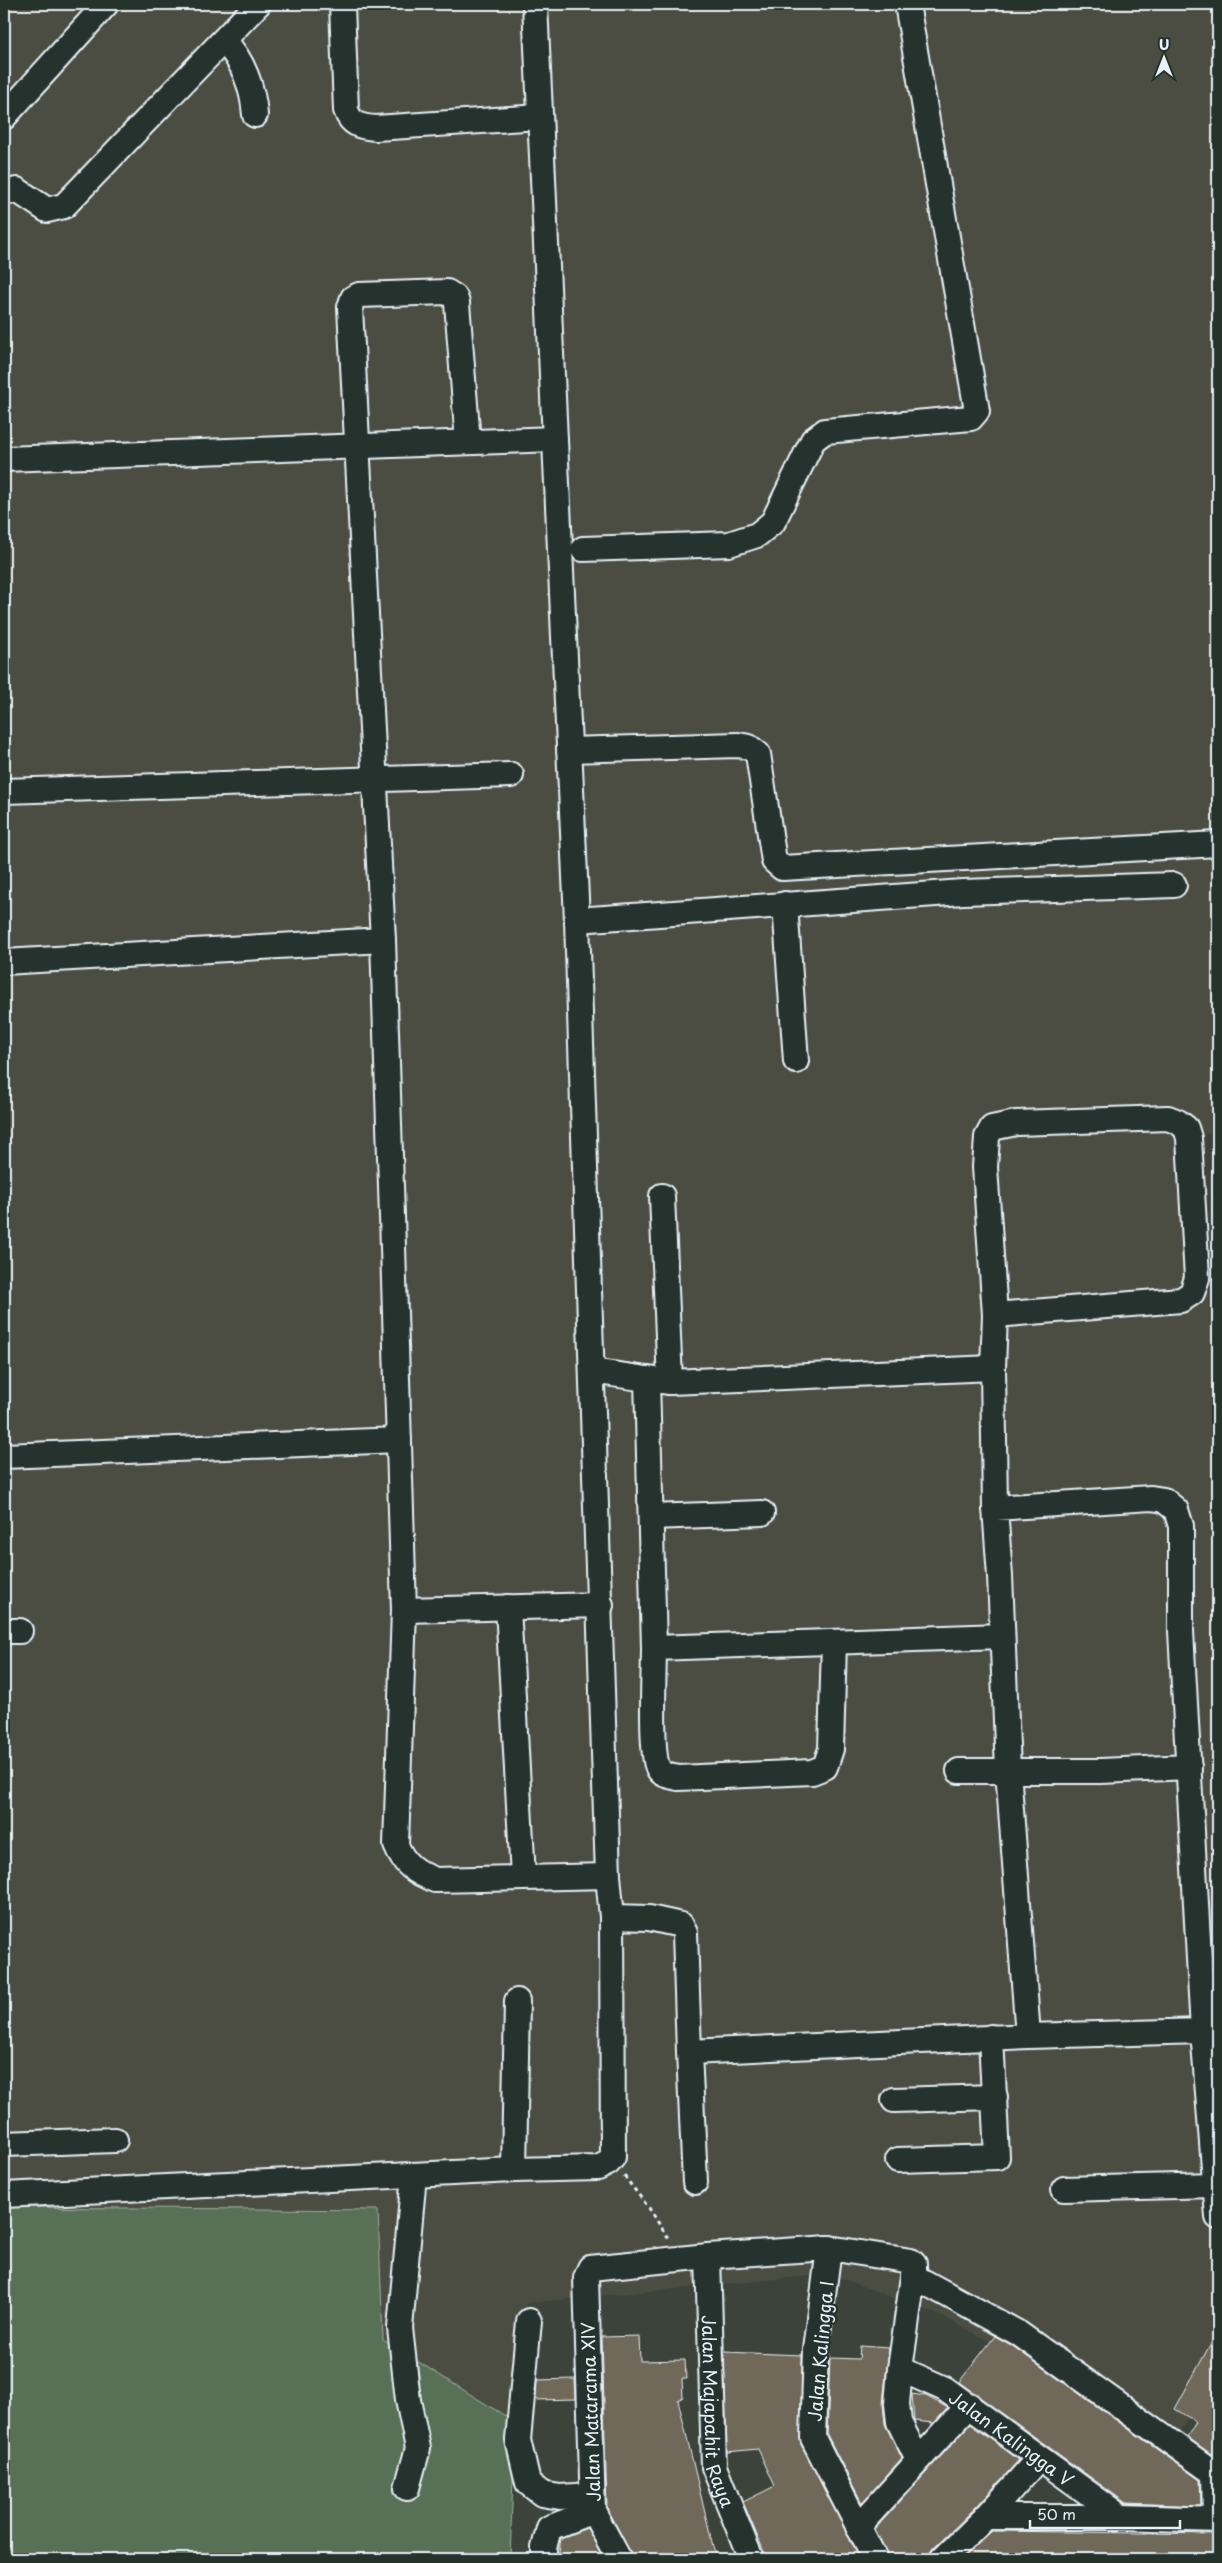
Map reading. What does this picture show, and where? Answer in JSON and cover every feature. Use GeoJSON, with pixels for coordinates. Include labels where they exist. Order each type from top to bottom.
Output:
{"type":"FeatureCollection","features":[{"type":"Feature","properties":{"kind":"street"},"geometry":{"type":"LineString","coordinates":[[4,117],[106,4]]}},
{"type":"Feature","properties":{"kind":"street"},"geometry":{"type":"LineString","coordinates":[[10,192],[47,210],[64,206],[258,4]]}},
{"type":"Feature","properties":{"kind":"street"},"geometry":{"type":"LineString","coordinates":[[342,4],[346,110],[354,123],[364,127],[376,128],[540,117]]}},
{"type":"Feature","properties":{"kind":"street"},"geometry":{"type":"LineString","coordinates":[[4,2195],[514,2170],[598,2168],[608,2163],[613,2157],[615,2142],[612,1917],[608,1876],[601,1605],[577,920],[534,4]]}},
{"type":"Feature","properties":{"kind":"street"},"geometry":{"type":"LineString","coordinates":[[583,549],[729,544],[757,535],[773,522],[813,440],[825,432],[971,418],[977,411],[907,4]]}},
{"type":"Feature","properties":{"kind":"street"},"geometry":{"type":"LineString","coordinates":[[224,41],[238,54],[254,100],[255,115]]}},
{"type":"Feature","properties":{"kind":"street"},"geometry":{"type":"LineString","coordinates":[[468,442],[455,296],[447,292],[359,295],[353,298],[350,307],[383,940],[404,1610],[396,1845],[401,1858],[409,1867],[435,1880],[608,1876]]}},
{"type":"Feature","properties":{"kind":"street"},"geometry":{"type":"LineString","coordinates":[[4,459],[555,439]]}},
{"type":"Feature","properties":{"kind":"street"},"geometry":{"type":"LineString","coordinates":[[569,750],[738,745],[749,747],[758,754],[774,861],[782,868],[1218,844]]}},
{"type":"Feature","properties":{"kind":"street"},"geometry":{"type":"LineString","coordinates":[[4,792],[511,775]]}},
{"type":"Feature","properties":{"kind":"street"},"geometry":{"type":"LineString","coordinates":[[577,920],[963,892],[1174,884]]}},
{"type":"Feature","properties":{"kind":"street"},"geometry":{"type":"LineString","coordinates":[[785,904],[796,1061]]}},
{"type":"Feature","properties":{"kind":"street"},"geometry":{"type":"LineString","coordinates":[[4,962],[383,940]]}},
{"type":"Feature","properties":{"kind":"street"},"geometry":{"type":"LineString","coordinates":[[995,1315],[1182,1300],[1192,1293],[1198,1278],[1190,1151],[1186,1128],[1168,1118],[1016,1123],[992,1128],[987,1137],[985,1167],[995,1315],[993,1368],[995,1508],[1008,1770],[1028,2036]]}},
{"type":"Feature","properties":{"kind":"street"},"geometry":{"type":"LineString","coordinates":[[662,1196],[670,1382]]}},
{"type":"Feature","properties":{"kind":"street"},"geometry":{"type":"LineString","coordinates":[[592,1371],[670,1382],[993,1368]]}},
{"type":"Feature","properties":{"kind":"street"},"geometry":{"type":"LineString","coordinates":[[647,1379],[654,1648],[653,1719],[657,1767],[663,1775],[678,1778],[812,1772],[825,1767],[831,1749],[834,1643]]}},
{"type":"Feature","properties":{"kind":"street"},"geometry":{"type":"LineString","coordinates":[[4,1456],[399,1440]]}},
{"type":"Feature","properties":{"kind":"street"},"geometry":{"type":"LineString","coordinates":[[995,1508],[1152,1498],[1164,1500],[1176,1510],[1182,1526],[1182,1631],[1189,1767],[1208,2024],[1218,2217]]}},
{"type":"Feature","properties":{"kind":"street"},"geometry":{"type":"LineString","coordinates":[[651,1517],[762,1514]]}},
{"type":"Feature","properties":{"kind":"street"},"geometry":{"type":"LineString","coordinates":[[404,1610],[464,1610],[601,1605]]}},
{"type":"Feature","properties":{"kind":"street"},"geometry":{"type":"LineString","coordinates":[[508,1607],[523,1877]]}},
{"type":"Feature","properties":{"kind":"street"},"geometry":{"type":"LineString","coordinates":[[654,1648],[1002,1636]]}},
{"type":"Feature","properties":{"kind":"street"},"geometry":{"type":"LineString","coordinates":[[959,1771],[1102,1771],[1189,1767]]}},
{"type":"Feature","properties":{"kind":"street"},"geometry":{"type":"LineString","coordinates":[[612,1917],[649,1918],[681,1925],[685,1933],[695,2182]]}},
{"type":"Feature","properties":{"kind":"street"},"geometry":{"type":"LineString","coordinates":[[514,2170],[517,2001]]}},
{"type":"Feature","properties":{"kind":"street"},"geometry":{"type":"LineString","coordinates":[[689,2052],[991,2038],[1208,2024]]}},
{"type":"Feature","properties":{"kind":"street"},"geometry":{"type":"LineString","coordinates":[[898,2160],[997,2157],[991,2038]]}},
{"type":"Feature","properties":{"kind":"street"},"geometry":{"type":"LineString","coordinates":[[894,2100],[995,2097]]}},
{"type":"Feature","properties":{"kind":"street"},"geometry":{"type":"LineString","coordinates":[[4,2144],[115,2140]]}},
{"type":"Feature","properties":{"kind":"street"},"geometry":{"type":"LineString","coordinates":[[407,2488],[418,2448],[408,2400],[400,2328],[414,2175]]}},
{"type":"Feature","properties":{"kind":"street"},"geometry":{"type":"LineString","coordinates":[[1064,2189],[1215,2185]]}},
{"type":"Feature","properties":{"kind":"street"},"geometry":{"type":"LineString","coordinates":[[675,2259],[829,2248],[907,2259],[914,2264],[900,2369],[898,2418],[918,2460]]}},
{"type":"Feature","properties":{"kind":"street","name":"Jalan Kalingga I"},"geometry":{"type":"LineString","coordinates":[[829,2248],[816,2350],[813,2438],[875,2559]]}},
{"type":"Feature","properties":{"kind":"street","name":"Jalan Majapahit Raya"},"geometry":{"type":"LineString","coordinates":[[708,2256],[714,2466],[751,2559]]}},
{"type":"Feature","properties":{"kind":"street","name":"Jalan Matarama XIV"},"geometry":{"type":"LineString","coordinates":[[619,2559],[592,2503],[586,2278],[590,2268],[599,2266],[675,2259]]}},
{"type":"Feature","properties":{"kind":"street"},"geometry":{"type":"LineString","coordinates":[[913,2276],[1018,2333],[1216,2470],[1216,2520],[1121,2517],[986,2518]]}},
{"type":"Feature","properties":{"kind":"street"},"geometry":{"type":"LineString","coordinates":[[529,2321],[518,2440],[528,2482],[542,2494],[592,2503]]}},
{"type":"Feature","properties":{"kind":"street","name":"Jalan Kalingga V"},"geometry":{"type":"LineString","coordinates":[[900,2369],[939,2385],[969,2405],[1121,2517]]}},
{"type":"Feature","properties":{"kind":"street"},"geometry":{"type":"LineString","coordinates":[[858,2527],[969,2405]]}},
{"type":"Feature","properties":{"kind":"street"},"geometry":{"type":"LineString","coordinates":[[943,2559],[986,2518],[1039,2458]]}},
{"type":"Feature","properties":{"kind":"street"},"geometry":{"type":"LineString","coordinates":[[544,2559],[544,2548],[549,2528],[592,2503]]}},
{"type":"Feature","properties":{"kind":"path"},"geometry":{"type":"LineString","coordinates":[[608,2163],[630,2180],[667,2236],[675,2259]]}},
{"type":"Feature","properties":{"kind":"shaded area"},"geometry":{"type":"Polygon","coordinates":[[[4,4],[1218,4],[1218,1132],[1200,1134],[1218,1436],[1218,2362],[1176,2438],[939,2315],[830,2274],[526,2303],[515,2422],[383,2340],[378,2210],[4,2207],[4,4]]]}},
{"type":"Feature","properties":{"kind":"green space"},"geometry":{"type":"Polygon","coordinates":[[[4,2207],[378,2210],[383,2340],[515,2422],[510,2559],[4,2559],[4,2207]]]}},
{"type":"Feature","properties":{"kind":"building"},"geometry":{"type":"Polygon","coordinates":[[[1218,2330],[1218,2452],[1211,2454],[1187,2437],[1196,2422],[1175,2409],[1218,2330]]]}},
{"type":"Feature","properties":{"kind":"building"},"geometry":{"type":"Polygon","coordinates":[[[639,2336],[640,2361],[685,2360],[686,2379],[682,2379],[683,2397],[678,2400],[716,2559],[633,2559],[607,2507],[602,2337],[639,2336]]]}},
{"type":"Feature","properties":{"kind":"building"},"geometry":{"type":"Polygon","coordinates":[[[995,2336],[1011,2345],[1200,2480],[1201,2506],[1126,2503],[959,2382],[995,2336]]]}},
{"type":"Feature","properties":{"kind":"building"},"geometry":{"type":"Polygon","coordinates":[[[860,2346],[889,2348],[883,2403],[885,2424],[902,2458],[862,2503],[827,2435],[830,2358],[859,2359],[860,2346]]]}},
{"type":"Feature","properties":{"kind":"building"},"geometry":{"type":"Polygon","coordinates":[[[724,2352],[802,2355],[801,2444],[860,2559],[767,2559],[743,2502],[775,2486],[758,2449],[727,2452],[724,2352]]]}},
{"type":"Feature","properties":{"kind":"building"},"geometry":{"type":"Polygon","coordinates":[[[575,2379],[576,2399],[536,2400],[537,2380],[575,2379]]]}},
{"type":"Feature","properties":{"kind":"building"},"geometry":{"type":"Polygon","coordinates":[[[912,2394],[926,2396],[948,2408],[934,2423],[914,2421],[912,2394]]]}},
{"type":"Feature","properties":{"kind":"building"},"geometry":{"type":"Polygon","coordinates":[[[970,2424],[1019,2460],[976,2507],[933,2549],[930,2559],[889,2559],[875,2529],[970,2424]]]}},
{"type":"Feature","properties":{"kind":"building"},"geometry":{"type":"Polygon","coordinates":[[[587,2528],[604,2559],[558,2559],[561,2538],[587,2528]]]}},
{"type":"Feature","properties":{"kind":"building"},"geometry":{"type":"Polygon","coordinates":[[[992,2531],[1218,2534],[1218,2559],[962,2559],[992,2531]]]}}]}
